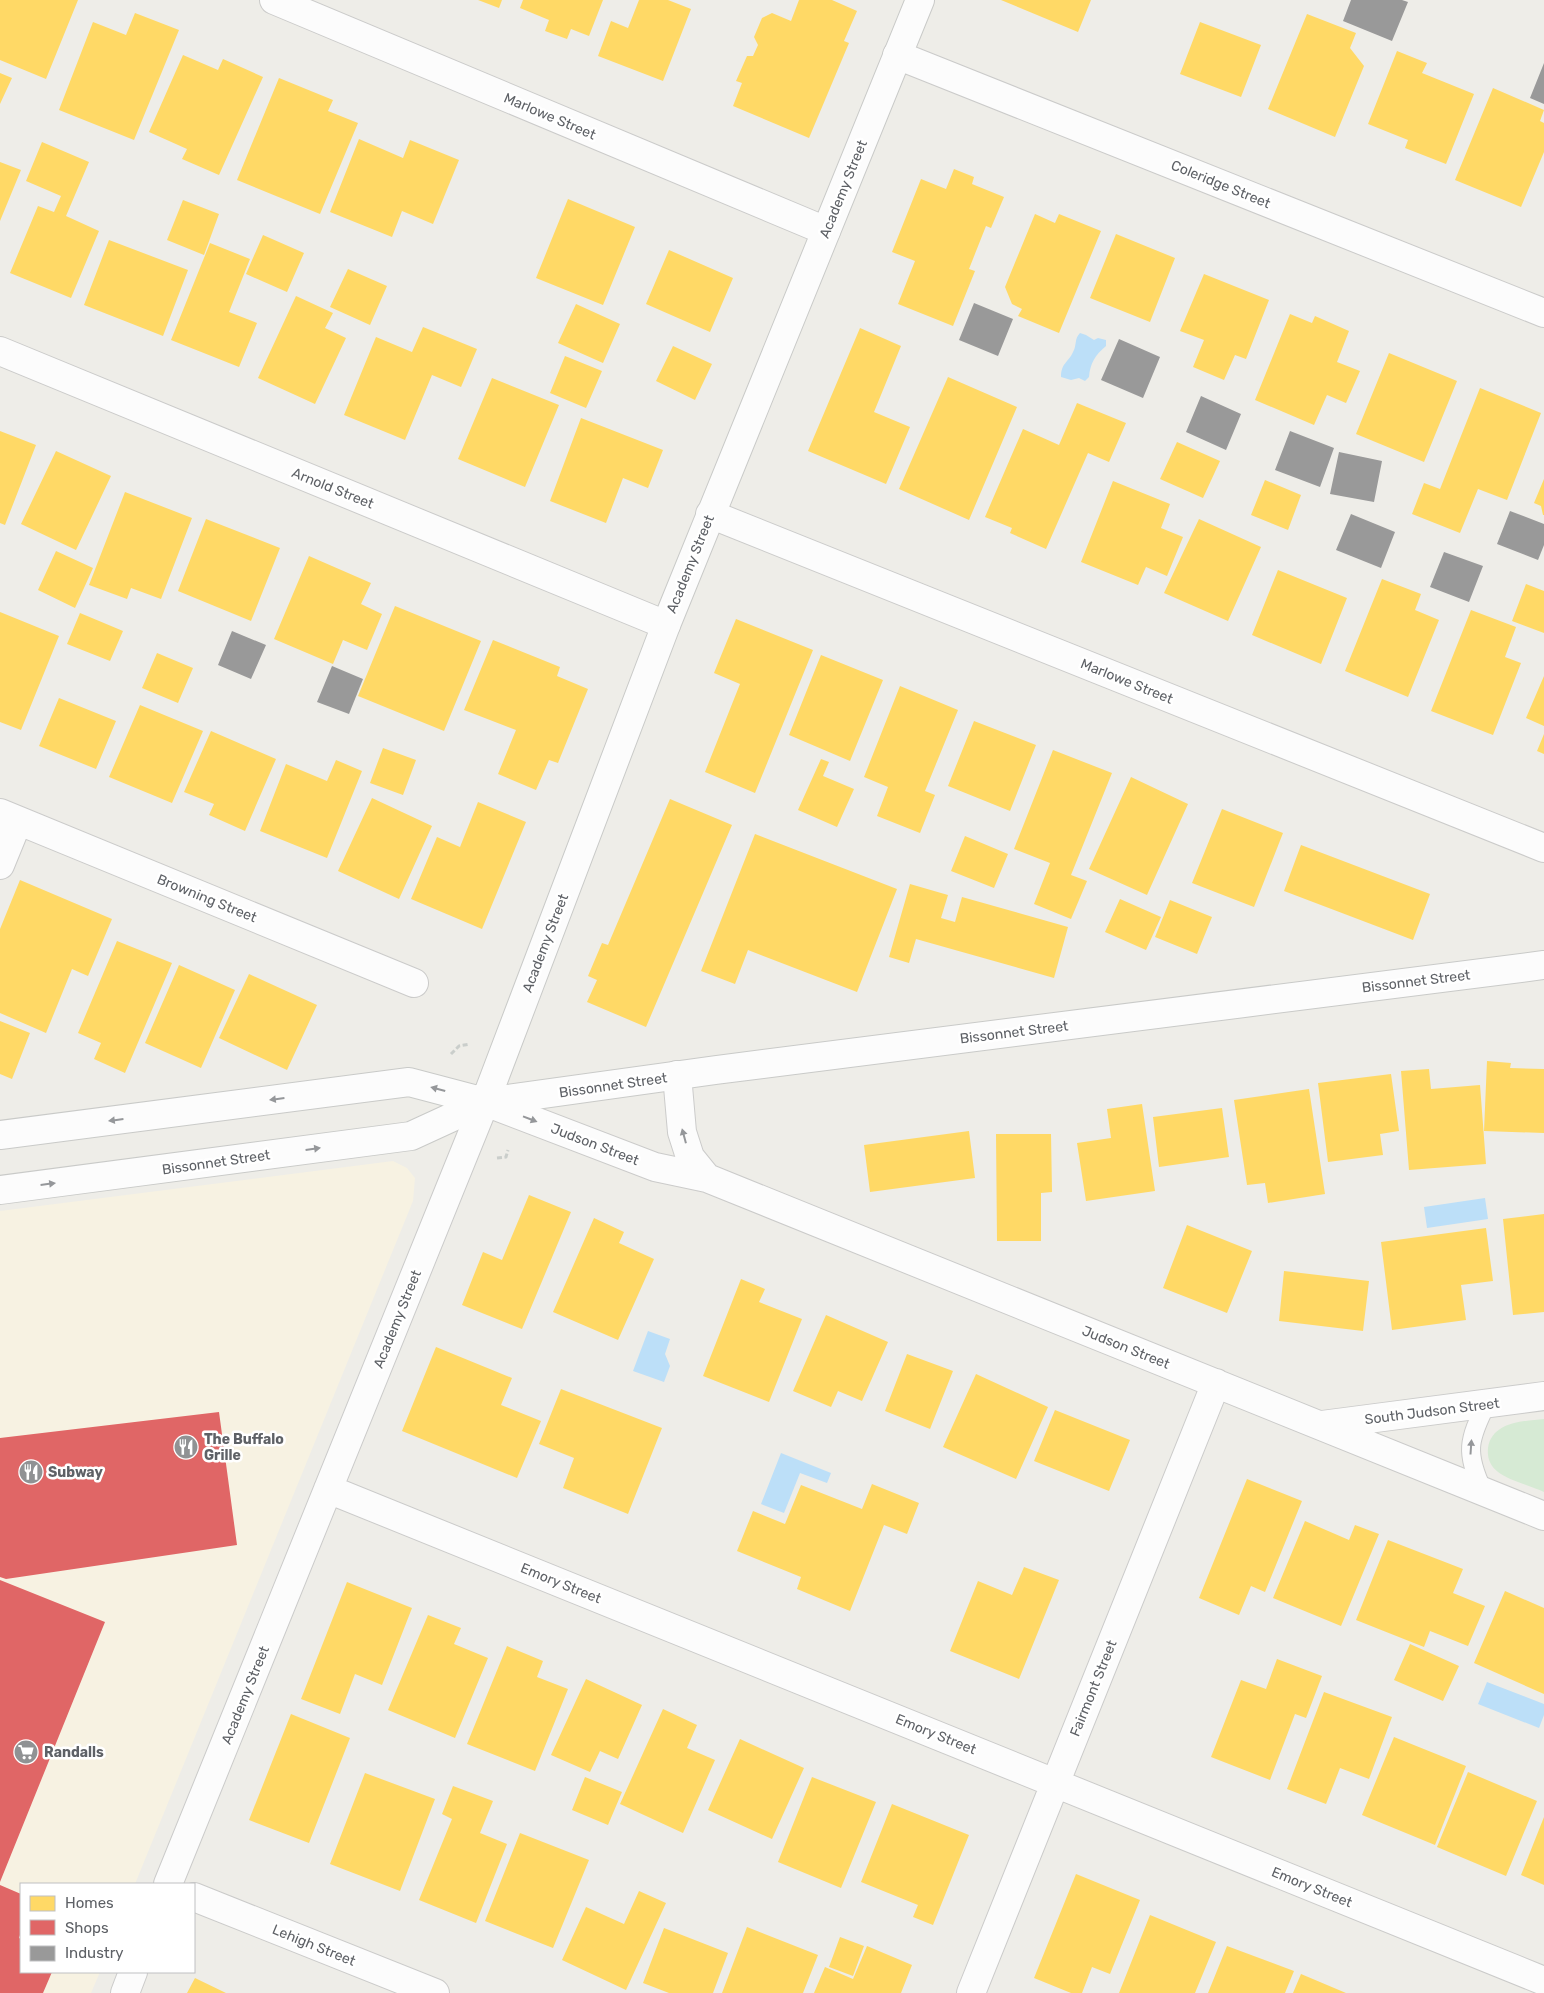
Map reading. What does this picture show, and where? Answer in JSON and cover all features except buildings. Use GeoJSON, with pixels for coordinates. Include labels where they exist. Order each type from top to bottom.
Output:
{"type":"FeatureCollection","features":[{"type":"Feature","properties":{"kind":"street","name":"Marlowe Street"},"geometry":{"type":"LineString","coordinates":[[274,0],[826,231]]}},
{"type":"Feature","properties":{"kind":"street","name":"Academy Street"},"geometry":{"type":"LineString","coordinates":[[168,1883],[485,1102],[666,625],[920,0]]}},
{"type":"Feature","properties":{"kind":"street","name":"Coleridge Street"},"geometry":{"type":"LineString","coordinates":[[897,55],[1544,314]]}},
{"type":"Feature","properties":{"kind":"street","name":"Arnold Street"},"geometry":{"type":"LineString","coordinates":[[0,351],[666,625]]}},
{"type":"Feature","properties":{"kind":"street","name":"Marlowe Street"},"geometry":{"type":"LineString","coordinates":[[710,514],[1544,848]]}},
{"type":"Feature","properties":{"kind":"street"},"geometry":{"type":"LineString","coordinates":[[0,865],[9,817]]}},
{"type":"Feature","properties":{"kind":"street","name":"Browning Street"},"geometry":{"type":"LineString","coordinates":[[9,817],[414,983]]}},
{"type":"Feature","properties":{"kind":"street","name":"Bissonnet Street"},"geometry":{"type":"LineString","coordinates":[[0,1190],[411,1136],[485,1102],[677,1075],[1544,965]]}},
{"type":"Feature","properties":{"kind":"street","name":"Judson Street"},"geometry":{"type":"LineString","coordinates":[[677,1075],[682,1132],[690,1157],[707,1178]]}},
{"type":"Feature","properties":{"kind":"street","name":"Bissonnet Street"},"geometry":{"type":"LineString","coordinates":[[0,1135],[409,1082],[485,1102]]}},
{"type":"Feature","properties":{"kind":"street","name":"Judson Street"},"geometry":{"type":"LineString","coordinates":[[485,1102],[655,1167],[707,1178],[1544,1516]]}},
{"type":"Feature","properties":{"kind":"street","name":"Fairmont Street"},"geometry":{"type":"LineString","coordinates":[[971,1993],[1216,1383]]}},
{"type":"Feature","properties":{"kind":"street","name":"South Judson Street"},"geometry":{"type":"LineString","coordinates":[[1320,1425],[1544,1396]]}},
{"type":"Feature","properties":{"kind":"street","name":"Emory Street"},"geometry":{"type":"LineString","coordinates":[[328,1489],[1544,1981]]}},
{"type":"Feature","properties":{"kind":"street","name":"Lehigh Street"},"geometry":{"type":"LineString","coordinates":[[195,1897],[435,1993]]}},
{"type":"Feature","properties":{"kind":"street"},"geometry":{"type":"LineString","coordinates":[[124,1993],[133,1973]]}},
{"type":"Feature","properties":{"kind":"lane"},"geometry":{"type":"LineString","coordinates":[[1483,1491],[1473,1470],[1471,1448],[1475,1426],[1487,1403]]}},
{"type":"Feature","properties":{"kind":"path"},"geometry":{"type":"LineString","coordinates":[[451,1054],[459,1046],[470,1044]]}},
{"type":"Feature","properties":{"kind":"path"},"geometry":{"type":"LineString","coordinates":[[497,1158],[506,1157],[508,1150]]}},
{"type":"Feature","properties":{"kind":"shaded area"},"geometry":{"type":"Polygon","coordinates":[[[393,1161],[407,1168],[415,1178],[413,1201],[135,1883],[20,1883],[20,1973],[100,1973],[91,1993],[0,1993],[0,1211],[393,1161]]]}},
{"type":"Feature","properties":{"kind":"green space"},"geometry":{"type":"Polygon","coordinates":[[[1544,1419],[1544,1492],[1502,1475],[1495,1470],[1489,1458],[1488,1448],[1495,1433],[1502,1428],[1518,1422],[1544,1419]]]}},
{"type":"Feature","properties":{"kind":"water"},"geometry":{"type":"Polygon","coordinates":[[[1080,333],[1094,340],[1098,338],[1106,340],[1106,346],[1094,360],[1089,377],[1085,381],[1079,378],[1071,380],[1061,377],[1063,366],[1071,356],[1080,333]]]}},
{"type":"Feature","properties":{"kind":"water"},"geometry":{"type":"Polygon","coordinates":[[[1485,1198],[1488,1219],[1427,1228],[1424,1207],[1485,1198]]]}},
{"type":"Feature","properties":{"kind":"water"},"geometry":{"type":"Polygon","coordinates":[[[648,1331],[670,1339],[665,1354],[670,1366],[664,1382],[633,1371],[648,1331]]]}},
{"type":"Feature","properties":{"kind":"water"},"geometry":{"type":"Polygon","coordinates":[[[781,1453],[831,1473],[827,1483],[800,1473],[784,1513],[761,1504],[781,1453]]]}},
{"type":"Feature","properties":{"kind":"water"},"geometry":{"type":"Polygon","coordinates":[[[1487,1682],[1544,1704],[1544,1715],[1539,1728],[1478,1704],[1487,1682]]]}},
{"type":"Feature","properties":{"kind":"place","name":"The Buffalo Grille"},"geometry":{"type":"Point","coordinates":[186,1447]}},
{"type":"Feature","properties":{"kind":"place","name":"Subway"},"geometry":{"type":"Point","coordinates":[31,1472]}},
{"type":"Feature","properties":{"kind":"place","name":"Randalls"},"geometry":{"type":"Point","coordinates":[26,1752]}}]}
